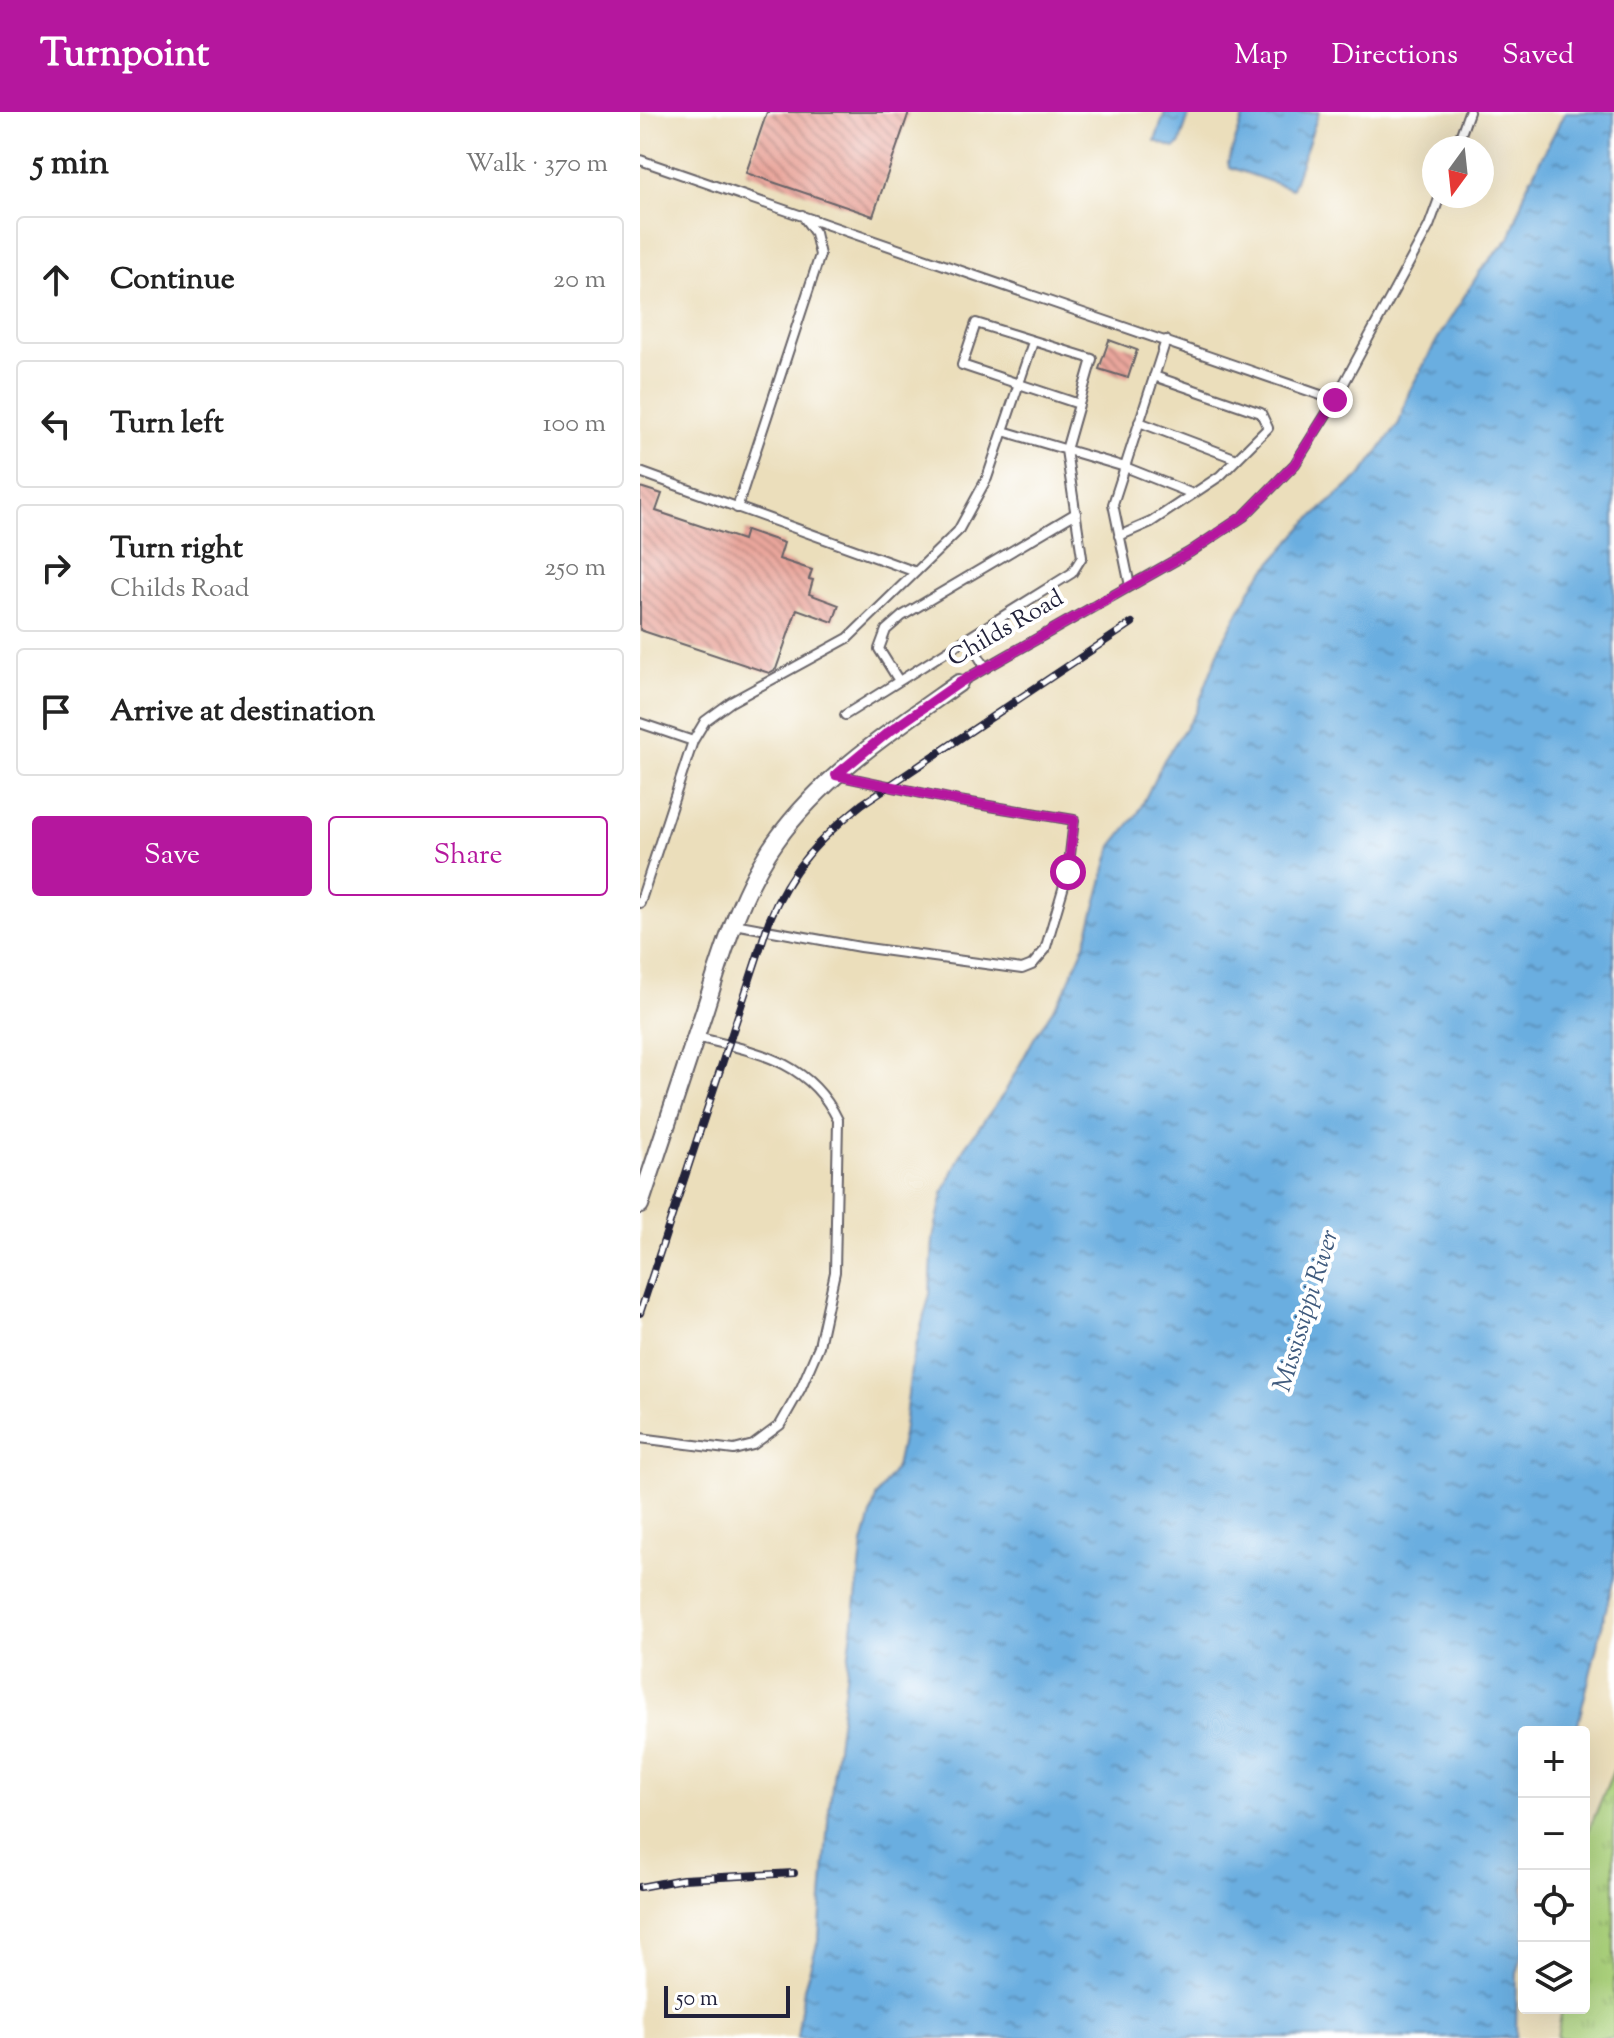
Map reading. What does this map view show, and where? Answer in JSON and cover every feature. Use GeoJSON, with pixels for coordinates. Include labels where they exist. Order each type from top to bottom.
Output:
{"type":"FeatureCollection","features":[{"type":"Feature","properties":{"kind":"street","name":"Childs Road"},"geometry":{"type":"LineString","coordinates":[[640,1205],[734,924],[775,842],[799,812],[836,775],[886,734],[959,683]]}},
{"type":"Feature","properties":{"kind":"lane"},"geometry":{"type":"LineString","coordinates":[[1460,136],[1469,112]]}},
{"type":"Feature","properties":{"kind":"lane"},"geometry":{"type":"LineString","coordinates":[[640,160],[1335,400]]}},
{"type":"Feature","properties":{"kind":"lane","name":"Childs Road"},"geometry":{"type":"LineString","coordinates":[[959,683],[1190,552],[1244,516],[1295,464],[1335,400],[1429,226],[1436,208]]}},
{"type":"Feature","properties":{"kind":"lane"},"geometry":{"type":"LineString","coordinates":[[737,508],[820,255],[815,233],[802,215]]}},
{"type":"Feature","properties":{"kind":"lane"},"geometry":{"type":"LineString","coordinates":[[845,715],[1072,573],[1082,557],[1066,450],[1092,359],[976,323],[962,365],[1079,404]]}},
{"type":"Feature","properties":{"kind":"lane"},"geometry":{"type":"LineString","coordinates":[[1130,586],[1113,504],[1166,340]]}},
{"type":"Feature","properties":{"kind":"lane"},"geometry":{"type":"LineString","coordinates":[[640,903],[693,741],[705,721],[731,702],[848,638],[958,531],[987,478],[1033,342]]}},
{"type":"Feature","properties":{"kind":"lane"},"geometry":{"type":"LineString","coordinates":[[1119,536],[1151,522],[1220,476],[1268,428],[1261,413],[1154,376]]}},
{"type":"Feature","properties":{"kind":"lane"},"geometry":{"type":"LineString","coordinates":[[1139,422],[1237,459]]}},
{"type":"Feature","properties":{"kind":"lane"},"geometry":{"type":"LineString","coordinates":[[1003,431],[1125,467],[1193,494]]}},
{"type":"Feature","properties":{"kind":"lane"},"geometry":{"type":"LineString","coordinates":[[640,472],[916,572]]}},
{"type":"Feature","properties":{"kind":"lane"},"geometry":{"type":"LineString","coordinates":[[899,681],[879,649],[886,630],[902,616],[1076,513]]}},
{"type":"Feature","properties":{"kind":"lane"},"geometry":{"type":"LineString","coordinates":[[967,638],[986,668]]}},
{"type":"Feature","properties":{"kind":"lane"},"geometry":{"type":"LineString","coordinates":[[640,723],[693,741]]}},
{"type":"Feature","properties":{"kind":"lane"},"geometry":{"type":"LineString","coordinates":[[734,924],[860,947],[1022,969],[1032,965],[1045,950],[1068,872],[1074,820],[959,801],[836,775]]}},
{"type":"Feature","properties":{"kind":"lane"},"geometry":{"type":"LineString","coordinates":[[640,1438],[734,1450],[753,1445],[780,1425],[801,1388],[819,1346],[835,1272],[838,1120],[828,1100],[800,1072],[779,1061],[696,1037]]}},
{"type":"Feature","properties":{"kind":"green space"},"geometry":{"type":"Polygon","coordinates":[[[1614,1769],[1614,2038],[1557,2038],[1561,2014],[1590,2014],[1590,1827],[1614,1769]]]}},
{"type":"Feature","properties":{"kind":"water"},"geometry":{"type":"Polygon","coordinates":[[[1165,112],[1190,112],[1179,145],[1174,148],[1155,141],[1165,112]]]}},
{"type":"Feature","properties":{"kind":"water"},"geometry":{"type":"Polygon","coordinates":[[[1245,112],[1319,112],[1292,189],[1229,167],[1245,112]]]}},
{"type":"Feature","properties":{"kind":"water","name":"Mississippi River"},"geometry":{"type":"Polygon","coordinates":[[[1565,112],[1614,112],[1614,1577],[1577,1726],[1518,1726],[1516,2038],[797,2038],[804,1988],[819,1938],[829,1809],[863,1544],[876,1497],[896,1467],[912,1361],[930,1294],[933,1239],[943,1193],[964,1148],[1005,1092],[1064,992],[1085,944],[1112,846],[1138,813],[1164,760],[1195,713],[1222,643],[1256,580],[1308,521],[1362,474],[1399,423],[1409,392],[1437,340],[1480,271],[1510,237],[1527,186],[1565,112]]]}},
{"type":"Feature","properties":{"kind":"building"},"geometry":{"type":"Polygon","coordinates":[[[767,112],[909,112],[873,216],[746,173],[767,112]]]}},
{"type":"Feature","properties":{"kind":"building"},"geometry":{"type":"Polygon","coordinates":[[[1109,340],[1137,350],[1128,378],[1099,369],[1109,340]]]}},
{"type":"Feature","properties":{"kind":"building"},"geometry":{"type":"Polygon","coordinates":[[[640,487],[662,494],[656,511],[743,540],[746,530],[784,543],[779,559],[812,570],[809,594],[839,605],[833,622],[797,609],[776,669],[769,673],[640,630],[640,487]]]}},
{"type":"Feature","properties":{"kind":"railway"},"geometry":{"type":"LineString","coordinates":[[640,1313],[769,921],[796,870],[819,843],[862,804],[1132,623]]}},
{"type":"Feature","properties":{"kind":"railway"},"geometry":{"type":"LineString","coordinates":[[640,1887],[683,1879],[794,1873]]}},
{"type":"Feature","properties":{"kind":"route"},"geometry":{"type":"LineString","coordinates":[[1068,872],[1074,820],[959,801],[836,775],[886,734],[959,683],[1190,552],[1244,516],[1295,464],[1335,400]]}}]}
